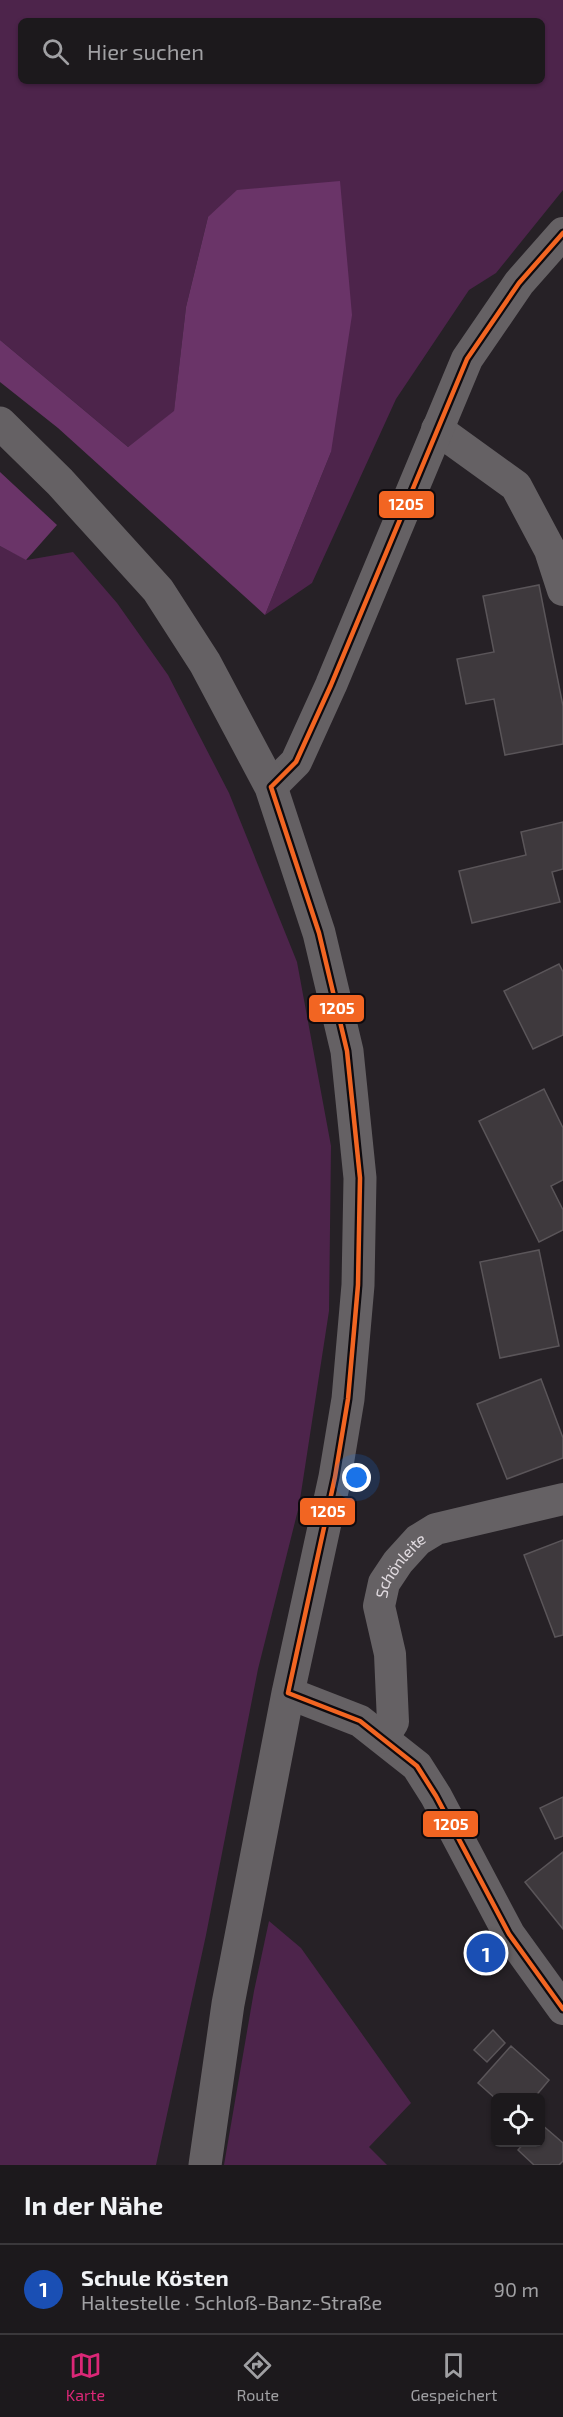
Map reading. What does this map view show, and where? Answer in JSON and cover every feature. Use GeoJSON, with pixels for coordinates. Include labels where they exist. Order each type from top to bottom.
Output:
{"type":"FeatureCollection","features":[{"type":"Feature","properties":{"kind":"street"},"geometry":{"type":"LineString","coordinates":[[271,787],[296,762],[331,685],[467,359],[519,283],[563,233]]}},
{"type":"Feature","properties":{"kind":"street"},"geometry":{"type":"LineString","coordinates":[[0,423],[60,482],[158,590],[206,663],[271,787],[319,933],[344,1040],[360,1178],[358,1285],[348,1399],[335,1477],[288,1693],[228,2004],[205,2165]]}},
{"type":"Feature","properties":{"kind":"street"},"geometry":{"type":"LineString","coordinates":[[437,429],[516,486],[550,550],[563,590]]}},
{"type":"Feature","properties":{"kind":"street","name":"Schönleite"},"geometry":{"type":"LineString","coordinates":[[371,1729],[393,1722],[390,1654],[379,1606],[384,1583],[398,1562],[418,1539],[436,1529],[563,1499]]}},
{"type":"Feature","properties":{"kind":"street"},"geometry":{"type":"LineString","coordinates":[[288,1693],[371,1729],[417,1766],[436,1796],[509,1934],[563,2009]]}},
{"type":"Feature","properties":{"kind":"shaded area"},"geometry":{"type":"Polygon","coordinates":[[[0,0],[563,0],[563,190],[496,273],[469,290],[396,399],[312,583],[265,615],[331,452],[208,217],[186,307],[174,412],[128,447],[0,340],[0,0]]]}},
{"type":"Feature","properties":{"kind":"shaded area"},"geometry":{"type":"Polygon","coordinates":[[[340,181],[352,315],[331,452],[265,615],[58,428],[0,382],[0,340],[128,447],[174,411],[186,307],[208,217],[237,190],[340,181]]]}},
{"type":"Feature","properties":{"kind":"shaded area"},"geometry":{"type":"Polygon","coordinates":[[[0,472],[57,525],[26,560],[0,546],[0,472]]]}},
{"type":"Feature","properties":{"kind":"shaded area"},"geometry":{"type":"Polygon","coordinates":[[[0,546],[27,560],[73,552],[117,603],[168,675],[229,793],[297,962],[331,1146],[329,1311],[299,1506],[258,1669],[206,1935],[156,2165],[0,2165],[0,546]]]}},
{"type":"Feature","properties":{"kind":"shaded area"},"geometry":{"type":"Polygon","coordinates":[[[269,1921],[301,1948],[411,2103],[369,2147],[387,2165],[224,2165],[254,1991],[269,1921]]]}},
{"type":"Feature","properties":{"kind":"building"},"geometry":{"type":"Polygon","coordinates":[[[539,585],[563,706],[563,744],[505,755],[494,699],[466,704],[457,659],[494,652],[483,596],[539,585]]]}},
{"type":"Feature","properties":{"kind":"building"},"geometry":{"type":"Polygon","coordinates":[[[563,822],[563,869],[552,872],[560,902],[472,923],[459,871],[526,855],[521,832],[563,822]]]}},
{"type":"Feature","properties":{"kind":"building"},"geometry":{"type":"Polygon","coordinates":[[[559,964],[563,972],[563,1035],[533,1049],[504,991],[559,964]]]}},
{"type":"Feature","properties":{"kind":"building"},"geometry":{"type":"Polygon","coordinates":[[[544,1089],[563,1128],[563,1180],[551,1186],[563,1210],[563,1230],[539,1242],[479,1121],[544,1089]]]}},
{"type":"Feature","properties":{"kind":"building"},"geometry":{"type":"Polygon","coordinates":[[[539,1250],[559,1346],[500,1358],[480,1262],[539,1250]]]}},
{"type":"Feature","properties":{"kind":"building"},"geometry":{"type":"Polygon","coordinates":[[[541,1379],[563,1438],[563,1458],[507,1479],[477,1404],[541,1379]]]}},
{"type":"Feature","properties":{"kind":"building"},"geometry":{"type":"Polygon","coordinates":[[[563,1540],[563,1635],[555,1637],[524,1555],[563,1540]]]}},
{"type":"Feature","properties":{"kind":"building"},"geometry":{"type":"Polygon","coordinates":[[[563,1797],[563,1836],[555,1839],[540,1808],[563,1797]]]}},
{"type":"Feature","properties":{"kind":"building"},"geometry":{"type":"Polygon","coordinates":[[[563,1852],[563,1929],[525,1882],[563,1852]]]}},
{"type":"Feature","properties":{"kind":"building"},"geometry":{"type":"Polygon","coordinates":[[[493,2030],[505,2043],[487,2062],[474,2050],[493,2030]]]}},
{"type":"Feature","properties":{"kind":"building"},"geometry":{"type":"Polygon","coordinates":[[[511,2046],[549,2080],[538,2093],[491,2095],[478,2083],[511,2046]]]}},
{"type":"Feature","properties":{"kind":"building"},"geometry":{"type":"Polygon","coordinates":[[[545,2127],[563,2143],[563,2161],[559,2165],[534,2165],[518,2150],[521,2147],[545,2147],[545,2127]]]}},
{"type":"Feature","properties":{"kind":"transit line","name":"1205"},"geometry":{"type":"LineString","coordinates":[[271,787],[296,762],[331,685],[467,359],[519,283],[563,233]]}},
{"type":"Feature","properties":{"kind":"transit line","name":"1205"},"geometry":{"type":"LineString","coordinates":[[271,787],[319,933],[347,1051],[360,1178],[358,1285],[348,1399],[335,1477],[288,1693]]}},
{"type":"Feature","properties":{"kind":"transit line","name":"1205"},"geometry":{"type":"LineString","coordinates":[[288,1693],[360,1721],[417,1766],[436,1796],[509,1934],[563,2009]]}},
{"type":"Feature","properties":{"kind":"place","name":"Schule Kösten"},"geometry":{"type":"Point","coordinates":[486,1953]}}]}
